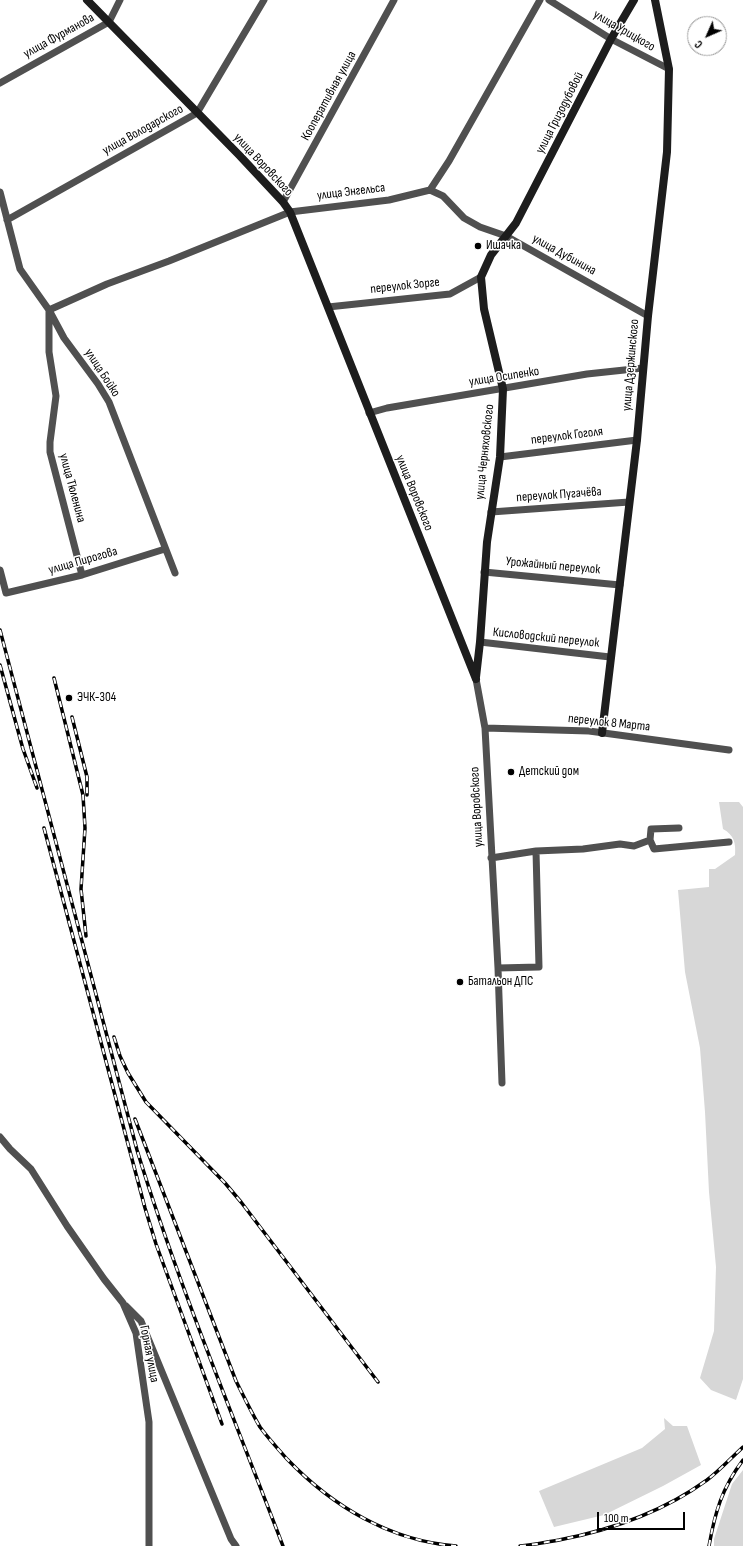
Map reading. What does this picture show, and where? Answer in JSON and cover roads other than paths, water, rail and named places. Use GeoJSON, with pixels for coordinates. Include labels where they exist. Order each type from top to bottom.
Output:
{"type":"FeatureCollection","features":[{"type":"Feature","properties":{"kind":"street","name":"улица Воровского"},"geometry":{"type":"LineString","coordinates":[[86,0],[283,202],[290,212],[476,679],[485,728],[498,968],[502,1083]]}},
{"type":"Feature","properties":{"kind":"street","name":"улица Фурманова"},"geometry":{"type":"LineString","coordinates":[[0,83],[109,22],[120,0]]}},
{"type":"Feature","properties":{"kind":"street","name":"улица Володарского"},"geometry":{"type":"LineString","coordinates":[[7,220],[197,113],[264,0]]}},
{"type":"Feature","properties":{"kind":"street","name":"Кооперативная улица"},"geometry":{"type":"LineString","coordinates":[[283,202],[394,0]]}},
{"type":"Feature","properties":{"kind":"street"},"geometry":{"type":"LineString","coordinates":[[430,190],[449,161],[540,0]]}},
{"type":"Feature","properties":{"kind":"street","name":"улица Урицкого"},"geometry":{"type":"LineString","coordinates":[[549,0],[611,39],[668,69]]}},
{"type":"Feature","properties":{"kind":"street","name":"улица Гризодубовой"},"geometry":{"type":"LineString","coordinates":[[506,236],[516,223],[611,39],[634,0]]}},
{"type":"Feature","properties":{"kind":"street","name":"улица Дзержинского"},"geometry":{"type":"LineString","coordinates":[[602,733],[637,440],[648,316],[667,152],[668,69],[655,0]]}},
{"type":"Feature","properties":{"kind":"street","name":"улица Энгельса"},"geometry":{"type":"LineString","coordinates":[[49,310],[107,284],[169,261],[290,212],[389,200],[430,190]]}},
{"type":"Feature","properties":{"kind":"street","name":"улица Дубинина"},"geometry":{"type":"LineString","coordinates":[[430,190],[443,196],[464,218],[480,227],[506,236],[648,316]]}},
{"type":"Feature","properties":{"kind":"street","name":"улица Бойко"},"geometry":{"type":"LineString","coordinates":[[0,192],[20,269],[49,310],[64,338],[98,384],[109,402],[175,573]]}},
{"type":"Feature","properties":{"kind":"street","name":"улица Черняховского"},"geometry":{"type":"LineString","coordinates":[[476,679],[480,642],[484,572],[491,512],[500,457],[503,389],[484,309],[481,277],[491,255],[506,236]]}},
{"type":"Feature","properties":{"kind":"street","name":"переулок Зорге"},"geometry":{"type":"LineString","coordinates":[[328,307],[450,294],[481,277]]}},
{"type":"Feature","properties":{"kind":"street","name":"улица Тюленина"},"geometry":{"type":"LineString","coordinates":[[49,310],[49,352],[56,396],[50,452],[82,575]]}},
{"type":"Feature","properties":{"kind":"street","name":"улица Осипенко"},"geometry":{"type":"LineString","coordinates":[[369,413],[387,408],[587,374],[643,368]]}},
{"type":"Feature","properties":{"kind":"street","name":"переулок Гоголя"},"geometry":{"type":"LineString","coordinates":[[500,457],[637,440]]}},
{"type":"Feature","properties":{"kind":"street","name":"переулок Пугачёва"},"geometry":{"type":"LineString","coordinates":[[491,512],[629,502]]}},
{"type":"Feature","properties":{"kind":"street","name":"улица Пирогова"},"geometry":{"type":"LineString","coordinates":[[0,570],[6,593],[82,575],[165,549]]}},
{"type":"Feature","properties":{"kind":"street","name":"Урожайный переулок"},"geometry":{"type":"LineString","coordinates":[[484,572],[620,584]]}},
{"type":"Feature","properties":{"kind":"street","name":"Кисловодский переулок"},"geometry":{"type":"LineString","coordinates":[[480,642],[610,657]]}},
{"type":"Feature","properties":{"kind":"street","name":"переулок 8 Марта"},"geometry":{"type":"LineString","coordinates":[[485,728],[602,733],[729,750]]}},
{"type":"Feature","properties":{"kind":"street"},"geometry":{"type":"LineString","coordinates":[[679,828],[650,829],[650,840],[654,848],[728,842]]}},
{"type":"Feature","properties":{"kind":"street"},"geometry":{"type":"LineString","coordinates":[[491,858],[536,851],[620,844],[634,846],[650,840]]}},
{"type":"Feature","properties":{"kind":"street"},"geometry":{"type":"LineString","coordinates":[[498,968],[538,967],[536,851]]}},
{"type":"Feature","properties":{"kind":"street","name":"Горная улица"},"geometry":{"type":"LineString","coordinates":[[0,1137],[30,1168],[67,1226],[104,1279],[123,1303],[136,1333],[149,1422],[149,1546]]}},
{"type":"Feature","properties":{"kind":"street"},"geometry":{"type":"LineString","coordinates":[[123,1303],[141,1320],[231,1540],[236,1546]]}},
{"type":"Feature","properties":{"kind":"railway"},"geometry":{"type":"LineString","coordinates":[[0,630],[137,1150],[188,1300],[283,1546]]}},
{"type":"Feature","properties":{"kind":"railway"},"geometry":{"type":"LineString","coordinates":[[0,665],[23,749],[37,788]]}},
{"type":"Feature","properties":{"kind":"railway"},"geometry":{"type":"LineString","coordinates":[[54,678],[83,795],[85,828],[81,889],[86,936]]}},
{"type":"Feature","properties":{"kind":"railway"},"geometry":{"type":"LineString","coordinates":[[72,717],[87,777],[87,795]]}},
{"type":"Feature","properties":{"kind":"railway"},"geometry":{"type":"LineString","coordinates":[[44,828],[145,1208],[156,1244],[222,1424]]}},
{"type":"Feature","properties":{"kind":"railway"},"geometry":{"type":"LineString","coordinates":[[114,1037],[120,1056],[128,1073],[146,1102],[225,1183],[241,1202],[378,1382]]}},
{"type":"Feature","properties":{"kind":"railway"},"geometry":{"type":"LineString","coordinates":[[135,1119],[236,1381],[263,1431],[304,1476],[343,1506],[385,1529],[432,1543],[456,1546]]}},
{"type":"Feature","properties":{"kind":"railway"},"geometry":{"type":"LineString","coordinates":[[520,1546],[559,1540],[598,1531],[655,1510],[707,1480],[743,1447]]}},
{"type":"Feature","properties":{"kind":"railway"},"geometry":{"type":"LineString","coordinates":[[709,1546],[720,1501],[730,1480],[743,1460]]}},
{"type":"Feature","properties":{"kind":"place","name":"Ишачка"},"geometry":{"type":"Point","coordinates":[478,246]}},
{"type":"Feature","properties":{"kind":"place","name":"ЭЧК-304"},"geometry":{"type":"Point","coordinates":[69,698]}},
{"type":"Feature","properties":{"kind":"place","name":"Детский дом"},"geometry":{"type":"Point","coordinates":[511,772]}},
{"type":"Feature","properties":{"kind":"place","name":"Батальон ДПС"},"geometry":{"type":"Point","coordinates":[460,982]}}]}
